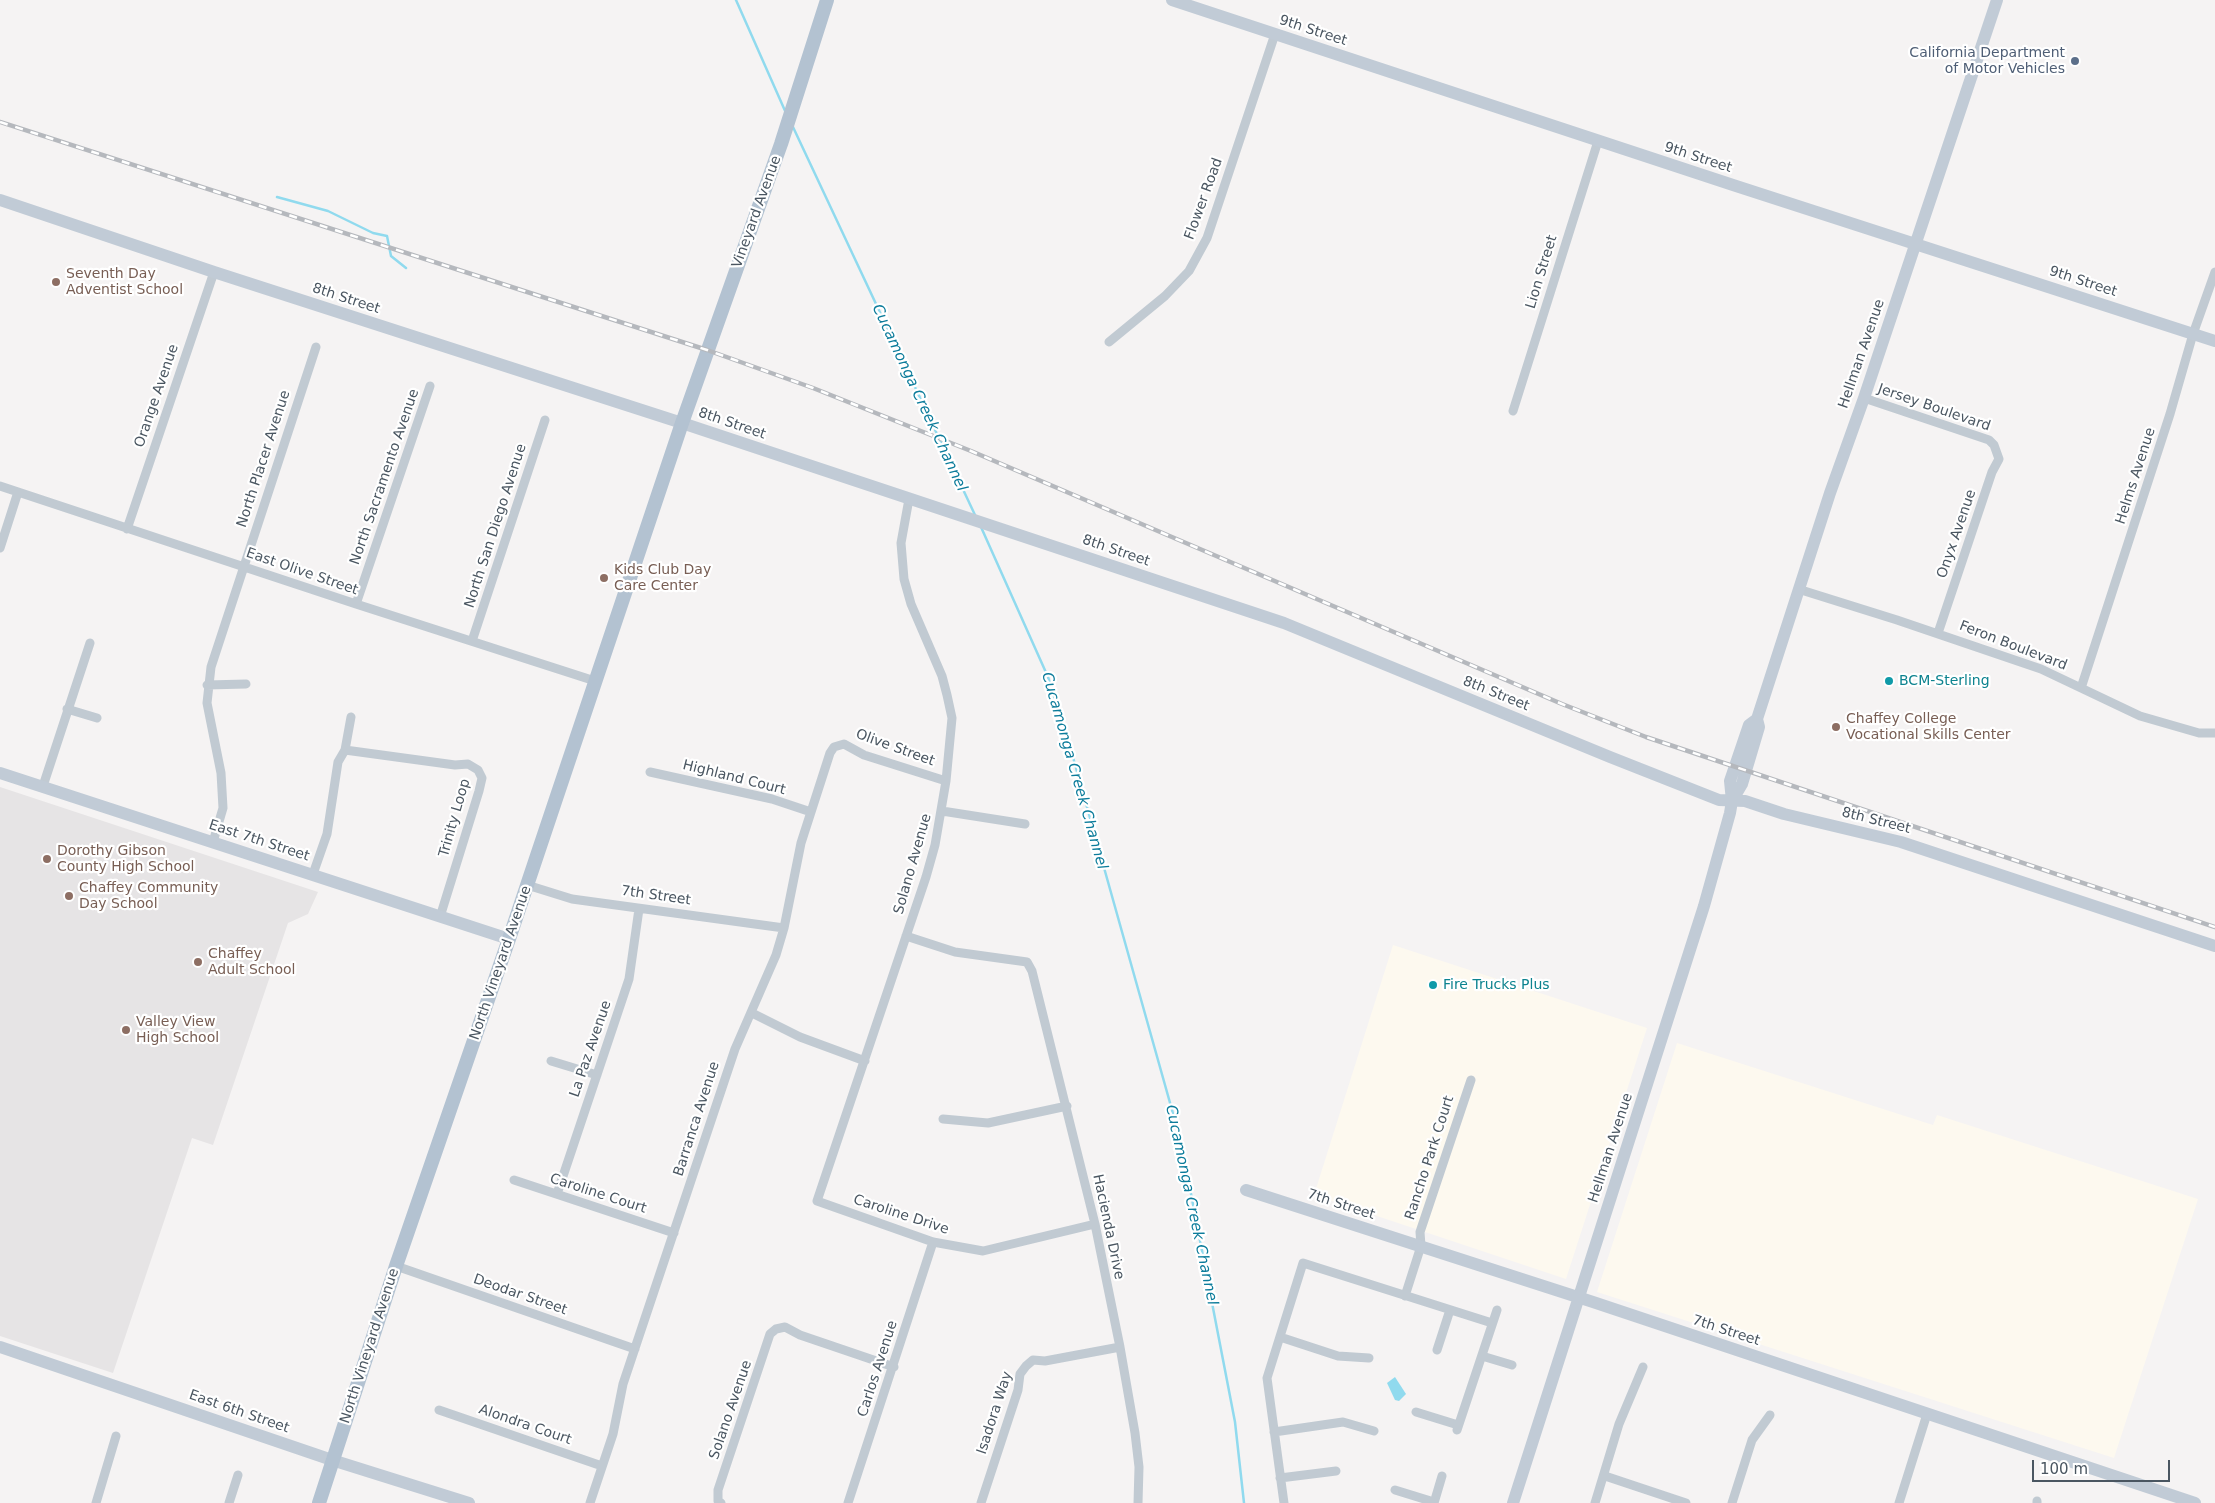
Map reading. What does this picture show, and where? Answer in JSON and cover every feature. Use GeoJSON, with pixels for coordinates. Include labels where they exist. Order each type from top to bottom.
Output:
{"type":"FeatureCollection","features":[{"type":"Feature","properties":{"kind":"main road","name":"Vineyard Avenue"},"geometry":{"type":"LineString","coordinates":[[682,423],[781,144],[827,0]]}},
{"type":"Feature","properties":{"kind":"main road","name":"North Vineyard Avenue"},"geometry":{"type":"LineString","coordinates":[[319,1503],[396,1266],[509,939],[682,423]]}},
{"type":"Feature","properties":{"kind":"street","name":"9th Street"},"geometry":{"type":"LineString","coordinates":[[1172,0],[1598,141],[2215,341]]}},
{"type":"Feature","properties":{"kind":"street","name":"Hellman Avenue"},"geometry":{"type":"LineString","coordinates":[[1512,1503],[1704,906],[1732,801],[1730,781],[1749,725],[1757,719],[1798,589],[1997,0]]}},
{"type":"Feature","properties":{"kind":"street","name":"Flower Road"},"geometry":{"type":"LineString","coordinates":[[1109,342],[1165,296],[1189,271],[1207,238],[1275,34]]}},
{"type":"Feature","properties":{"kind":"street","name":"Lion Street"},"geometry":{"type":"LineString","coordinates":[[1512,411],[1598,141]]}},
{"type":"Feature","properties":{"kind":"street","name":"8th Street"},"geometry":{"type":"LineString","coordinates":[[0,200],[214,272],[1014,532],[1284,624],[1656,776],[1720,800],[1745,802],[1784,814],[1901,842],[2215,946]]}},
{"type":"Feature","properties":{"kind":"street","name":"Orange Avenue"},"geometry":{"type":"LineString","coordinates":[[127,529],[214,272]]}},
{"type":"Feature","properties":{"kind":"street","name":"Helms Avenue"},"geometry":{"type":"LineString","coordinates":[[2081,688],[2170,414],[2193,334],[2215,272]]}},
{"type":"Feature","properties":{"kind":"street","name":"North Placer Avenue"},"geometry":{"type":"LineString","coordinates":[[212,842],[224,808],[222,773],[207,703],[210,667],[316,348]]}},
{"type":"Feature","properties":{"kind":"street","name":"North Sacramento Avenue"},"geometry":{"type":"LineString","coordinates":[[356,604],[430,386]]}},
{"type":"Feature","properties":{"kind":"street","name":"Jersey Boulevard"},"geometry":{"type":"LineString","coordinates":[[1864,398],[1974,434],[1989,440],[1994,445]]}},
{"type":"Feature","properties":{"kind":"street","name":"North San Diego Avenue"},"geometry":{"type":"LineString","coordinates":[[472,641],[546,420]]}},
{"type":"Feature","properties":{"kind":"street","name":"Onyx Avenue"},"geometry":{"type":"LineString","coordinates":[[1938,633],[1992,472],[1999,459],[1994,445]]}},
{"type":"Feature","properties":{"kind":"street","name":"East Olive Street"},"geometry":{"type":"LineString","coordinates":[[0,486],[595,681]]}},
{"type":"Feature","properties":{"kind":"street"},"geometry":{"type":"LineString","coordinates":[[0,548],[18,492]]}},
{"type":"Feature","properties":{"kind":"street","name":"Solano Avenue"},"geometry":{"type":"LineString","coordinates":[[817,1201],[926,877],[942,811],[946,781],[952,718],[948,695],[942,676],[911,604],[904,579],[901,543],[909,499]]}},
{"type":"Feature","properties":{"kind":"street","name":"Feron Boulevard"},"geometry":{"type":"LineString","coordinates":[[1798,589],[1938,633],[2041,669],[2140,716],[2199,733],[2215,732]]}},
{"type":"Feature","properties":{"kind":"street"},"geometry":{"type":"LineString","coordinates":[[43,786],[90,643]]}},
{"type":"Feature","properties":{"kind":"street"},"geometry":{"type":"LineString","coordinates":[[207,685],[246,684]]}},
{"type":"Feature","properties":{"kind":"street"},"geometry":{"type":"LineString","coordinates":[[67,709],[97,718]]}},
{"type":"Feature","properties":{"kind":"street"},"geometry":{"type":"LineString","coordinates":[[313,874],[327,834],[338,762],[345,750],[351,716]]}},
{"type":"Feature","properties":{"kind":"street","name":"Olive Street"},"geometry":{"type":"LineString","coordinates":[[834,747],[844,744],[864,755],[946,781]]}},
{"type":"Feature","properties":{"kind":"street","name":"Barranca Avenue"},"geometry":{"type":"LineString","coordinates":[[590,1503],[613,1434],[623,1384],[735,1049],[752,1013],[784,928],[800,843],[830,753],[834,747]]}},
{"type":"Feature","properties":{"kind":"street","name":"Trinity Loop"},"geometry":{"type":"LineString","coordinates":[[345,750],[455,765],[468,764],[478,770],[482,778],[479,791],[440,917]]}},
{"type":"Feature","properties":{"kind":"street","name":"Highland Court"},"geometry":{"type":"LineString","coordinates":[[650,772],[772,799],[811,812]]}},
{"type":"Feature","properties":{"kind":"street","name":"East 7th Street"},"geometry":{"type":"LineString","coordinates":[[0,773],[509,939]]}},
{"type":"Feature","properties":{"kind":"street"},"geometry":{"type":"LineString","coordinates":[[942,811],[1025,824]]}},
{"type":"Feature","properties":{"kind":"street","name":"7th Street"},"geometry":{"type":"LineString","coordinates":[[527,885],[572,900],[784,928]]}},
{"type":"Feature","properties":{"kind":"street","name":"La Paz Avenue"},"geometry":{"type":"LineString","coordinates":[[557,1194],[629,979],[639,909]]}},
{"type":"Feature","properties":{"kind":"street","name":"Hacienda Drive"},"geometry":{"type":"LineString","coordinates":[[906,936],[955,952],[1026,962],[1032,971],[1095,1224],[1120,1347],[1136,1434],[1139,1467],[1138,1503]]}},
{"type":"Feature","properties":{"kind":"street"},"geometry":{"type":"LineString","coordinates":[[752,1013],[800,1037],[865,1061]]}},
{"type":"Feature","properties":{"kind":"street"},"geometry":{"type":"LineString","coordinates":[[551,1061],[597,1075]]}},
{"type":"Feature","properties":{"kind":"street","name":"Rancho Park Court"},"geometry":{"type":"LineString","coordinates":[[1405,1296],[1421,1246],[1420,1232],[1470,1080]]}},
{"type":"Feature","properties":{"kind":"street"},"geometry":{"type":"LineString","coordinates":[[943,1119],[988,1123],[1067,1106]]}},
{"type":"Feature","properties":{"kind":"street","name":"Caroline Court"},"geometry":{"type":"LineString","coordinates":[[514,1180],[674,1233]]}},
{"type":"Feature","properties":{"kind":"street","name":"7th Street"},"geometry":{"type":"LineString","coordinates":[[1246,1190],[1927,1414],[2168,1499],[2196,1503]]}},
{"type":"Feature","properties":{"kind":"street","name":"Caroline Drive"},"geometry":{"type":"LineString","coordinates":[[817,1201],[932,1242],[982,1251],[1095,1224]]}},
{"type":"Feature","properties":{"kind":"street","name":"Carlos Avenue"},"geometry":{"type":"LineString","coordinates":[[848,1503],[894,1367],[932,1242]]}},
{"type":"Feature","properties":{"kind":"street"},"geometry":{"type":"LineString","coordinates":[[1284,1503],[1267,1378],[1303,1263],[1492,1323]]}},
{"type":"Feature","properties":{"kind":"street","name":"Deodar Street"},"geometry":{"type":"LineString","coordinates":[[396,1266],[635,1349]]}},
{"type":"Feature","properties":{"kind":"street"},"geometry":{"type":"LineString","coordinates":[[1437,1350],[1450,1310]]}},
{"type":"Feature","properties":{"kind":"street"},"geometry":{"type":"LineString","coordinates":[[1416,1412],[1457,1428],[1497,1310]]}},
{"type":"Feature","properties":{"kind":"street","name":"Solano Avenue"},"geometry":{"type":"LineString","coordinates":[[720,1502],[718,1490],[770,1334],[776,1329],[785,1327],[800,1335],[894,1367]]}},
{"type":"Feature","properties":{"kind":"street"},"geometry":{"type":"LineString","coordinates":[[1280,1337],[1338,1356],[1369,1358]]}},
{"type":"Feature","properties":{"kind":"street","name":"East 6th Street"},"geometry":{"type":"LineString","coordinates":[[0,1347],[332,1460],[469,1503]]}},
{"type":"Feature","properties":{"kind":"street","name":"Isadora Way"},"geometry":{"type":"LineString","coordinates":[[981,1503],[1018,1390],[1020,1374],[1026,1366],[1034,1360],[1045,1361],[1120,1347]]}},
{"type":"Feature","properties":{"kind":"street"},"geometry":{"type":"LineString","coordinates":[[1482,1356],[1512,1365]]}},
{"type":"Feature","properties":{"kind":"street"},"geometry":{"type":"LineString","coordinates":[[1595,1503],[1605,1476],[1619,1424],[1643,1367]]}},
{"type":"Feature","properties":{"kind":"street","name":"Alondra Court"},"geometry":{"type":"LineString","coordinates":[[439,1410],[602,1466]]}},
{"type":"Feature","properties":{"kind":"street"},"geometry":{"type":"LineString","coordinates":[[1899,1503],[1927,1414]]}},
{"type":"Feature","properties":{"kind":"street"},"geometry":{"type":"LineString","coordinates":[[1732,1503],[1752,1440],[1770,1415]]}},
{"type":"Feature","properties":{"kind":"street"},"geometry":{"type":"LineString","coordinates":[[1274,1432],[1343,1422],[1374,1431]]}},
{"type":"Feature","properties":{"kind":"street"},"geometry":{"type":"LineString","coordinates":[[96,1503],[116,1436]]}},
{"type":"Feature","properties":{"kind":"street"},"geometry":{"type":"LineString","coordinates":[[1280,1478],[1336,1471]]}},
{"type":"Feature","properties":{"kind":"street"},"geometry":{"type":"LineString","coordinates":[[229,1503],[238,1475]]}},
{"type":"Feature","properties":{"kind":"street"},"geometry":{"type":"LineString","coordinates":[[1395,1490],[1434,1503],[1442,1476]]}},
{"type":"Feature","properties":{"kind":"street"},"geometry":{"type":"LineString","coordinates":[[1605,1476],[1686,1503]]}},
{"type":"Feature","properties":{"kind":"shaded area","name":"Valley View High School"},"geometry":{"type":"Polygon","coordinates":[[[0,787],[318,892],[308,914],[288,923],[213,1145],[192,1138],[113,1373],[0,1336],[0,787]]]}},
{"type":"Feature","properties":{"kind":"shaded area"},"geometry":{"type":"Polygon","coordinates":[[[1393,945],[1647,1028],[1566,1279],[1314,1195],[1393,945]]]}},
{"type":"Feature","properties":{"kind":"shaded area"},"geometry":{"type":"Polygon","coordinates":[[[1677,1043],[1933,1125],[1937,1115],[2198,1199],[2114,1458],[1597,1292],[1677,1043]]]}},
{"type":"Feature","properties":{"kind":"water"},"geometry":{"type":"Polygon","coordinates":[[[1395,1377],[1406,1394],[1399,1401],[1395,1400],[1387,1383],[1395,1377]]]}},
{"type":"Feature","properties":{"kind":"waterway","name":"Cucamonga Creek Channel"},"geometry":{"type":"LineString","coordinates":[[736,0],[786,113]]}},
{"type":"Feature","properties":{"kind":"waterway","name":"Cucamonga Creek Channel"},"geometry":{"type":"LineString","coordinates":[[793,127],[975,515]]}},
{"type":"Feature","properties":{"kind":"waterway"},"geometry":{"type":"LineString","coordinates":[[277,197],[328,211],[373,233],[387,236],[391,256],[406,268]]}},
{"type":"Feature","properties":{"kind":"waterway","name":"Cucamonga Creek Channel"},"geometry":{"type":"LineString","coordinates":[[981,527],[1048,677],[1069,743],[1181,1142],[1235,1422],[1244,1503]]}},
{"type":"Feature","properties":{"kind":"railway"},"geometry":{"type":"LineString","coordinates":[[0,122],[707,350],[813,388],[971,451],[1562,704],[1646,737],[2215,927]]}},
{"type":"Feature","properties":{"kind":"place","name":"California Department of Motor Vehicles"},"geometry":{"type":"Point","coordinates":[2075,61]}},
{"type":"Feature","properties":{"kind":"place","name":"Seventh Day Adventist School"},"geometry":{"type":"Point","coordinates":[56,282]}},
{"type":"Feature","properties":{"kind":"place","name":"Kids Club Day Care Center"},"geometry":{"type":"Point","coordinates":[604,578]}},
{"type":"Feature","properties":{"kind":"place","name":"BCM-Sterling"},"geometry":{"type":"Point","coordinates":[1889,681]}},
{"type":"Feature","properties":{"kind":"place","name":"Chaffey College Vocational Skills Center"},"geometry":{"type":"Point","coordinates":[1836,727]}},
{"type":"Feature","properties":{"kind":"place","name":"Dorothy Gibson County High School"},"geometry":{"type":"Point","coordinates":[47,859]}},
{"type":"Feature","properties":{"kind":"place","name":"Chaffey Community Day School"},"geometry":{"type":"Point","coordinates":[69,896]}},
{"type":"Feature","properties":{"kind":"place","name":"Chaffey Adult School"},"geometry":{"type":"Point","coordinates":[198,962]}},
{"type":"Feature","properties":{"kind":"place","name":"Fire Trucks Plus"},"geometry":{"type":"Point","coordinates":[1433,985]}},
{"type":"Feature","properties":{"kind":"place","name":"Valley View High School"},"geometry":{"type":"Point","coordinates":[126,1030]}}]}
